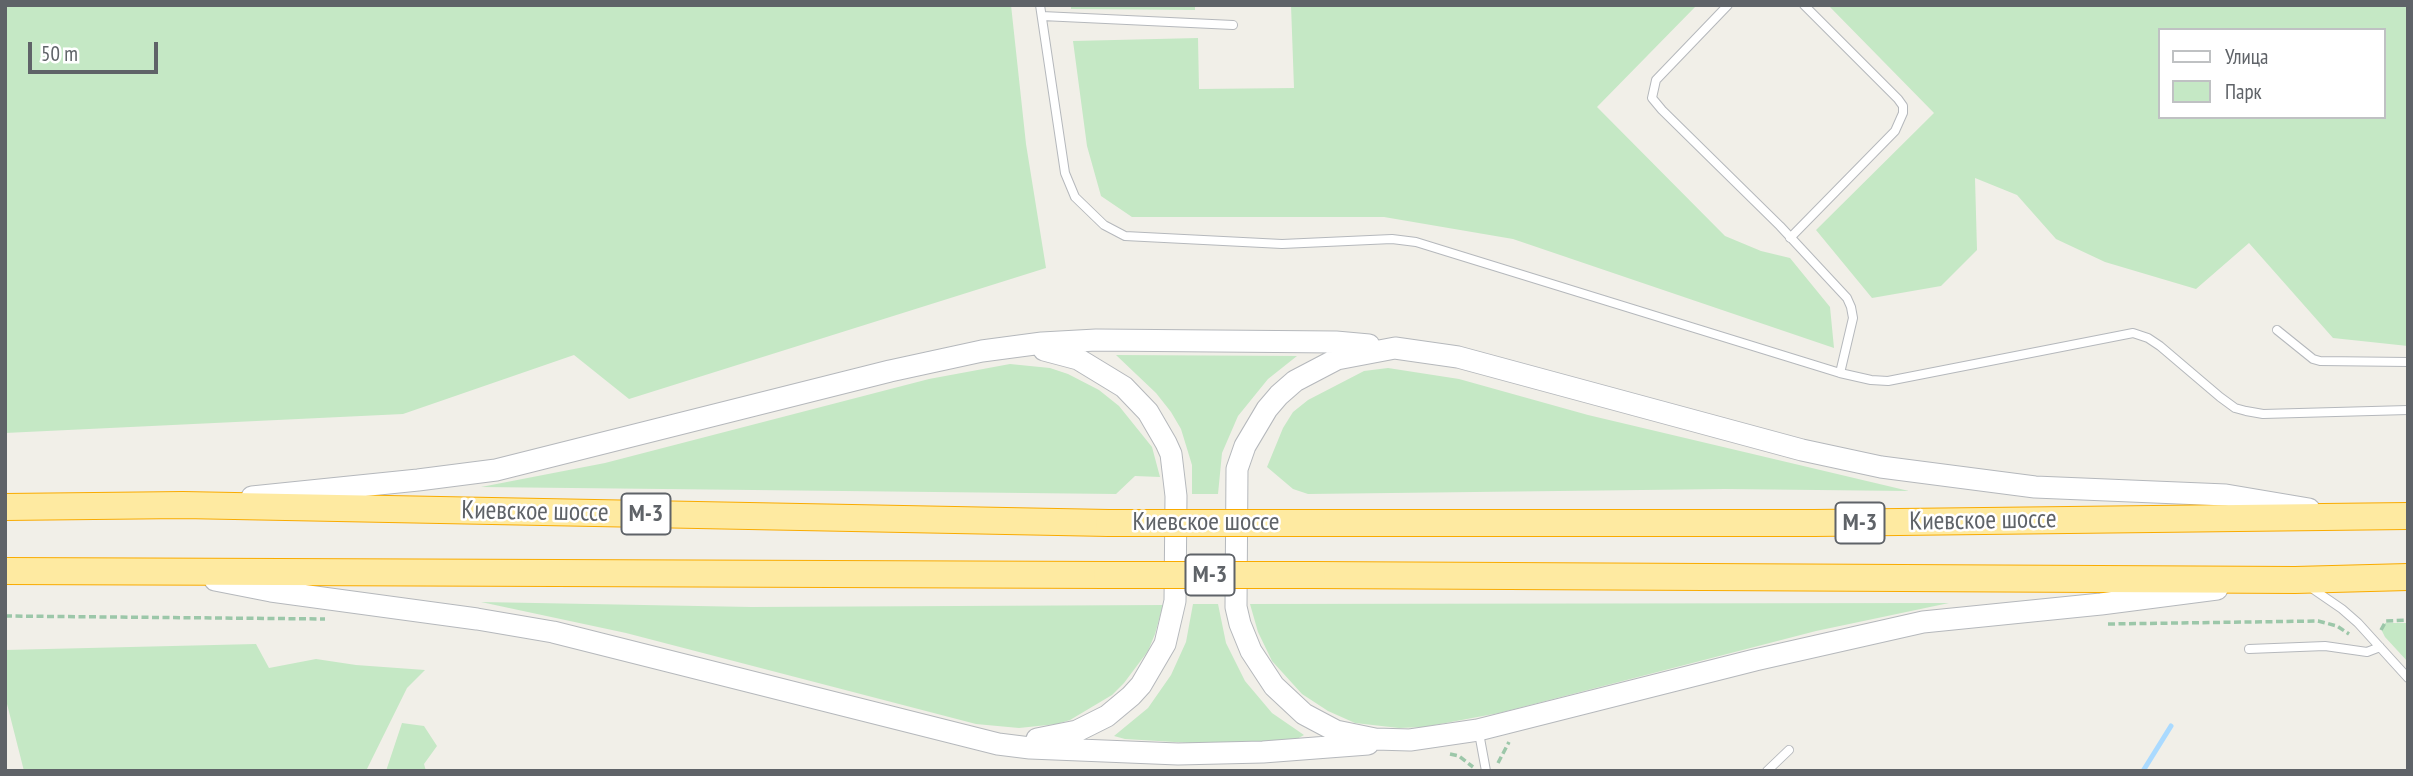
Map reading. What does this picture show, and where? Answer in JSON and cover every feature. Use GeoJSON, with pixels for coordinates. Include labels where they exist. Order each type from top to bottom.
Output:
{"type":"FeatureCollection","features":[{"type":"Feature","properties":{"kind":"highway","name":"Киевское шоссе"},"geometry":{"type":"LineString","coordinates":[[5,507],[183,505],[1109,523],[1814,523],[2408,516]]}},
{"type":"Feature","properties":{"kind":"highway","name":"Киевское шоссе"},"geometry":{"type":"LineString","coordinates":[[5,571],[2295,580],[2408,577]]}},
{"type":"Feature","properties":{"kind":"street"},"geometry":{"type":"LineString","coordinates":[[183,505],[496,470],[950,357],[1042,343],[1336,342],[1458,357],[1802,450],[1881,467],[2035,487],[2226,495],[2342,516]]}},
{"type":"Feature","properties":{"kind":"street"},"geometry":{"type":"LineString","coordinates":[[958,735],[1023,740],[1045,738],[1077,731],[1107,716],[1131,696],[1158,658],[1170,629],[1175,601],[1175,482],[1171,454],[1148,412],[1124,387],[1110,377],[1065,354],[1016,347]]}},
{"type":"Feature","properties":{"kind":"street"},"geometry":{"type":"LineString","coordinates":[[1395,348],[1354,354],[1312,370],[1279,394],[1261,418],[1245,446],[1237,469],[1236,607],[1243,633],[1255,660],[1274,686],[1294,705],[1336,731],[1364,738],[1399,741]]}},
{"type":"Feature","properties":{"kind":"street"},"geometry":{"type":"LineString","coordinates":[[186,573],[271,591],[553,632],[958,735],[1030,748],[1178,754],[1287,751],[1399,741],[1478,730],[1755,660],[1923,622],[2295,580]]}},
{"type":"Feature","properties":{"kind":"lane"},"geometry":{"type":"LineString","coordinates":[[1040,5],[1065,173],[1076,197],[1104,225],[1118,233],[1139,238],[1282,244],[1392,239],[1416,242],[1840,373],[1871,380],[1888,381],[2133,333],[2160,346],[2235,408],[2263,414],[2408,410]]}},
{"type":"Feature","properties":{"kind":"lane"},"geometry":{"type":"LineString","coordinates":[[1728,5],[1656,80],[1652,98],[1847,298],[1852,307],[1851,329],[1840,373]]}},
{"type":"Feature","properties":{"kind":"lane"},"geometry":{"type":"LineString","coordinates":[[1790,238],[1895,131],[1903,113],[1903,106],[1898,99],[1804,5]]}},
{"type":"Feature","properties":{"kind":"lane"},"geometry":{"type":"LineString","coordinates":[[1042,16],[1233,24]]}},
{"type":"Feature","properties":{"kind":"lane"},"geometry":{"type":"LineString","coordinates":[[2277,330],[2313,359],[2320,361],[2408,362]]}},
{"type":"Feature","properties":{"kind":"lane"},"geometry":{"type":"LineString","coordinates":[[2295,580],[2342,609],[2408,678]]}},
{"type":"Feature","properties":{"kind":"lane"},"geometry":{"type":"LineString","coordinates":[[2249,649],[2325,646],[2367,652],[2380,647]]}},
{"type":"Feature","properties":{"kind":"lane"},"geometry":{"type":"LineString","coordinates":[[1478,730],[1486,771]]}},
{"type":"Feature","properties":{"kind":"lane"},"geometry":{"type":"LineString","coordinates":[[1766,771],[1789,750]]}},
{"type":"Feature","properties":{"kind":"path"},"geometry":{"type":"LineString","coordinates":[[2383,638],[2381,630],[2386,621],[2408,620]]}},
{"type":"Feature","properties":{"kind":"path"},"geometry":{"type":"LineString","coordinates":[[2095,624],[2318,621],[2337,626],[2352,636],[2353,650]]}},
{"type":"Feature","properties":{"kind":"path"},"geometry":{"type":"LineString","coordinates":[[1493,771],[1505,746],[1516,738]]}},
{"type":"Feature","properties":{"kind":"green space"},"geometry":{"type":"Polygon","coordinates":[[[5,5],[1011,5],[1026,144],[1046,268],[629,399],[574,355],[403,414],[5,433],[5,5]]]}},
{"type":"Feature","properties":{"kind":"green space"},"geometry":{"type":"Polygon","coordinates":[[[1071,5],[1195,5],[1195,10],[1071,9],[1071,5]]]}},
{"type":"Feature","properties":{"kind":"green space"},"geometry":{"type":"Polygon","coordinates":[[[1291,5],[1697,5],[1597,107],[1725,236],[1761,251],[1790,258],[1830,307],[1834,348],[1513,239],[1384,217],[1132,217],[1101,196],[1087,146],[1073,41],[1198,38],[1199,89],[1294,88],[1291,5]]]}},
{"type":"Feature","properties":{"kind":"green space"},"geometry":{"type":"Polygon","coordinates":[[[1828,5],[2408,5],[2408,346],[2333,338],[2249,243],[2196,289],[2105,262],[2056,239],[2017,195],[1975,178],[1977,250],[1941,286],[1872,298],[1816,230],[1934,113],[1828,5]]]}},
{"type":"Feature","properties":{"kind":"green space"},"geometry":{"type":"Polygon","coordinates":[[[1116,355],[1297,356],[1268,379],[1238,416],[1222,453],[1218,494],[1192,494],[1192,465],[1181,429],[1156,393],[1116,355]]]}},
{"type":"Feature","properties":{"kind":"green space"},"geometry":{"type":"Polygon","coordinates":[[[1010,364],[1050,368],[1099,390],[1119,406],[1152,447],[1160,477],[1135,476],[1116,494],[481,487],[605,463],[929,379],[1010,364]]]}},
{"type":"Feature","properties":{"kind":"green space"},"geometry":{"type":"Polygon","coordinates":[[[1388,368],[1459,379],[1588,415],[1909,491],[1725,489],[1308,494],[1293,489],[1267,467],[1283,428],[1293,412],[1308,400],[1364,371],[1388,368]]]}},
{"type":"Feature","properties":{"kind":"green space"},"geometry":{"type":"Polygon","coordinates":[[[481,602],[752,607],[1163,605],[1148,651],[1112,695],[1070,720],[1019,728],[976,724],[626,633],[481,602]]]}},
{"type":"Feature","properties":{"kind":"green space"},"geometry":{"type":"Polygon","coordinates":[[[1949,603],[1816,631],[1499,713],[1424,727],[1399,728],[1355,723],[1328,711],[1302,694],[1272,661],[1258,632],[1250,604],[1949,603]]]}},
{"type":"Feature","properties":{"kind":"green space"},"geometry":{"type":"Polygon","coordinates":[[[1193,604],[1218,604],[1226,643],[1245,681],[1272,713],[1304,735],[1297,739],[1191,743],[1114,736],[1148,708],[1171,675],[1186,642],[1193,604]]]}},
{"type":"Feature","properties":{"kind":"green space"},"geometry":{"type":"Polygon","coordinates":[[[2385,623],[2408,623],[2408,662],[2385,637],[2382,631],[2385,623]]]}},
{"type":"Feature","properties":{"kind":"green space"},"geometry":{"type":"Polygon","coordinates":[[[256,644],[269,668],[316,659],[425,670],[407,688],[366,771],[24,771],[5,696],[5,650],[256,644]]]}},
{"type":"Feature","properties":{"kind":"green space"},"geometry":{"type":"Polygon","coordinates":[[[402,723],[424,726],[437,746],[424,764],[426,771],[386,771],[402,723]]]}},
{"type":"Feature","properties":{"kind":"waterway"},"geometry":{"type":"LineString","coordinates":[[2143,771],[2171,726]]}}]}
